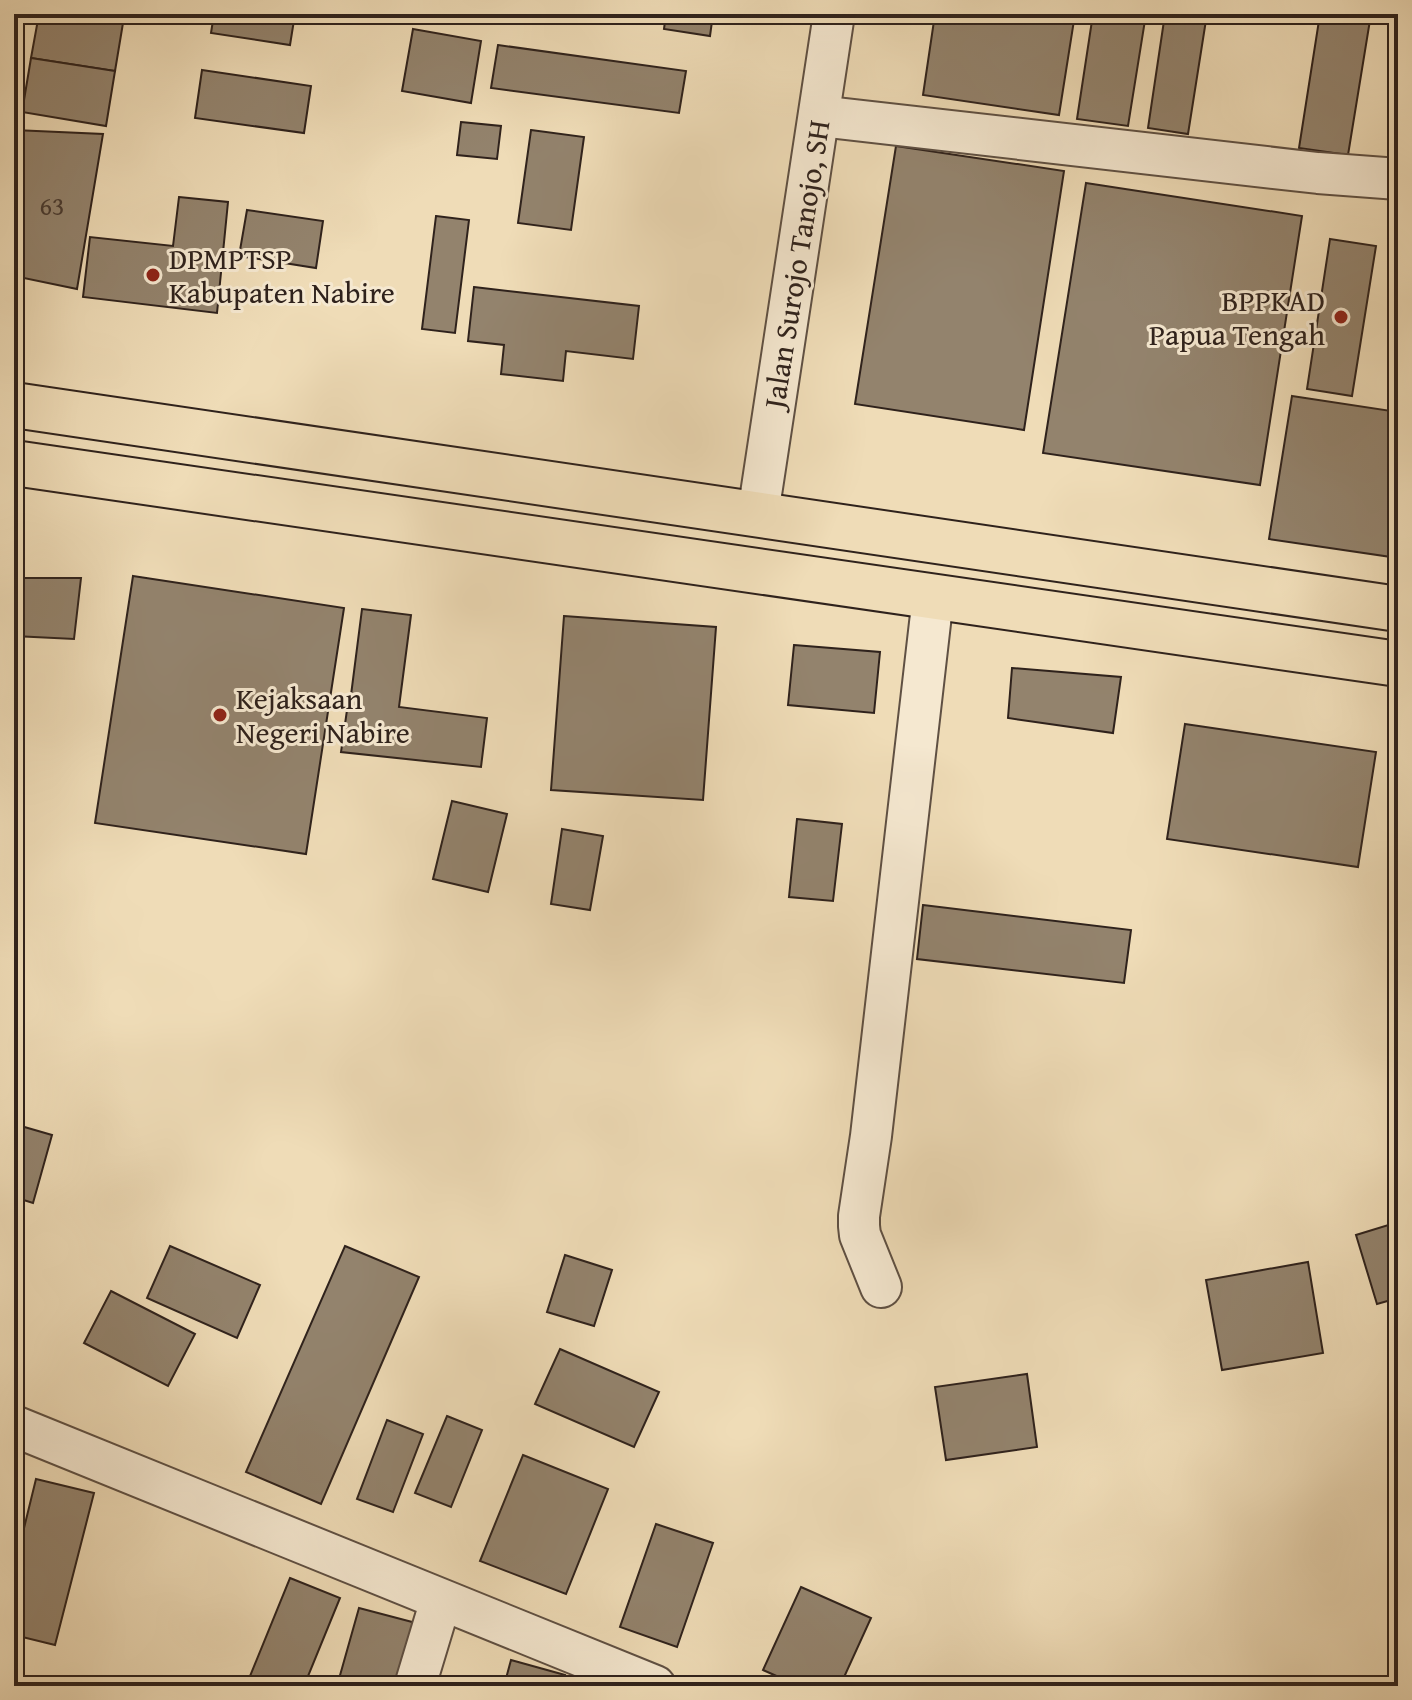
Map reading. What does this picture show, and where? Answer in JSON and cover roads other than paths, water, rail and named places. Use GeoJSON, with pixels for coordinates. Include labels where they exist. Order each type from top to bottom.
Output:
{"type":"FeatureCollection","features":[{"type":"Feature","properties":{"kind":"main road"},"geometry":{"type":"LineString","coordinates":[[14,405],[1398,609]]}},
{"type":"Feature","properties":{"kind":"main road"},"geometry":{"type":"LineString","coordinates":[[215,492],[222,436]]}},
{"type":"Feature","properties":{"kind":"main road"},"geometry":{"type":"LineString","coordinates":[[14,463],[1398,664]]}},
{"type":"Feature","properties":{"kind":"main road"},"geometry":{"type":"LineString","coordinates":[[1116,623],[1121,568]]}},
{"type":"Feature","properties":{"kind":"street","name":"Jalan Surojo Tanojo, SH"},"geometry":{"type":"LineString","coordinates":[[758,514],[834,14]]}},
{"type":"Feature","properties":{"kind":"street"},"geometry":{"type":"LineString","coordinates":[[819,116],[1318,173],[1398,179]]}},
{"type":"Feature","properties":{"kind":"street"},"geometry":{"type":"LineString","coordinates":[[881,1287],[860,1235],[859,1216],[871,1136],[933,597]]}},
{"type":"Feature","properties":{"kind":"street"},"geometry":{"type":"LineString","coordinates":[[14,1426],[655,1686]]}},
{"type":"Feature","properties":{"kind":"street"},"geometry":{"type":"LineString","coordinates":[[415,1686],[441,1600]]}},
{"type":"Feature","properties":{"kind":"place","name":"DPMPTSP Kabupaten Nabire"},"geometry":{"type":"Point","coordinates":[153,275]}},
{"type":"Feature","properties":{"kind":"place","name":"BPPKAD Papua Tengah"},"geometry":{"type":"Point","coordinates":[1341,317]}},
{"type":"Feature","properties":{"kind":"place","name":"Kejaksaan Negeri Nabire"},"geometry":{"type":"Point","coordinates":[220,715]}}]}
